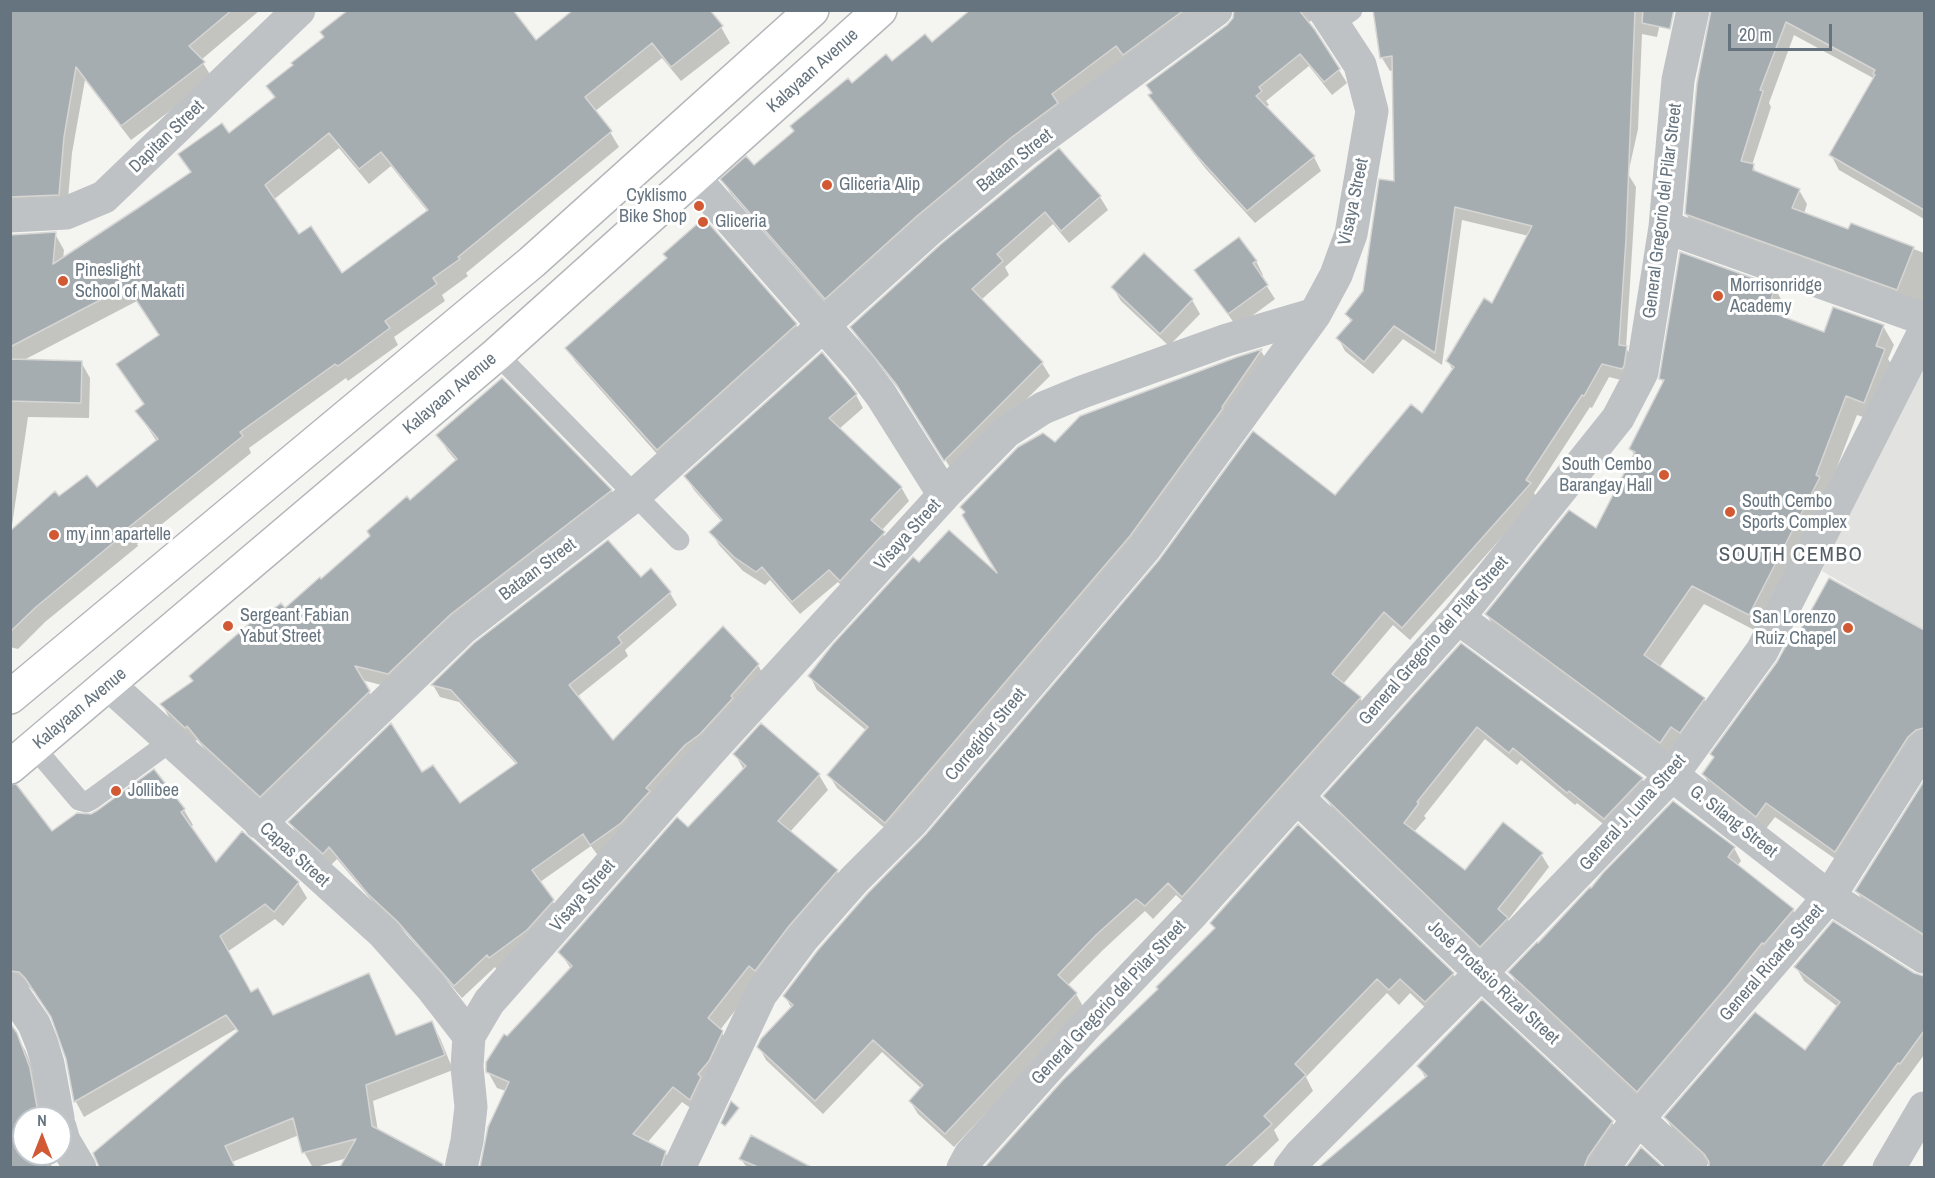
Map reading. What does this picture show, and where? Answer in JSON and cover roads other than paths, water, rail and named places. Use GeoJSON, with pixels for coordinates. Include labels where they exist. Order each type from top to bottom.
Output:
{"type":"FeatureCollection","features":[{"type":"Feature","properties":{"kind":"main road"},"geometry":{"type":"LineString","coordinates":[[10,697],[532,262],[813,10]]}},
{"type":"Feature","properties":{"kind":"main road","name":"Kalayaan Avenue"},"geometry":{"type":"LineString","coordinates":[[22,757],[497,354],[695,179],[880,10]]}},
{"type":"Feature","properties":{"kind":"street","name":"Dapitan Street"},"geometry":{"type":"LineString","coordinates":[[10,216],[66,213],[104,197],[299,10]]}},
{"type":"Feature","properties":{"kind":"street","name":"Bataan Street"},"geometry":{"type":"LineString","coordinates":[[260,824],[462,629],[634,496],[929,230],[1024,151],[1216,10]]}},
{"type":"Feature","properties":{"kind":"street","name":"General Gregorio del Pilar Street"},"geometry":{"type":"LineString","coordinates":[[963,1167],[970,1155],[1090,1021],[1192,914],[1458,618],[1618,418],[1642,372],[1665,227],[1678,80],[1693,10]]}},
{"type":"Feature","properties":{"kind":"street","name":"Visaya Street"},"geometry":{"type":"LineString","coordinates":[[460,1167],[467,1142],[471,1107],[467,1067],[469,1036],[489,1002],[711,750],[944,495],[1006,432],[1043,408],[1227,340],[1315,314],[1336,275],[1351,234],[1372,111],[1360,65],[1336,15]]}},
{"type":"Feature","properties":{"kind":"street"},"geometry":{"type":"LineString","coordinates":[[695,179],[824,324],[881,395],[944,495]]}},
{"type":"Feature","properties":{"kind":"street"},"geometry":{"type":"LineString","coordinates":[[1665,227],[1924,319]]}},
{"type":"Feature","properties":{"kind":"street","name":"Corregidor Street"},"geometry":{"type":"LineString","coordinates":[[679,1167],[761,994],[796,947],[854,880],[912,822],[1145,548],[1315,314]]}},
{"type":"Feature","properties":{"kind":"street","name":"General J. Luna Street"},"geometry":{"type":"LineString","coordinates":[[1290,1167],[1672,775],[1762,651],[1924,332]]}},
{"type":"Feature","properties":{"kind":"street","name":"G. Silang Street"},"geometry":{"type":"LineString","coordinates":[[1458,618],[1672,775],[1829,897],[1924,957]]}},
{"type":"Feature","properties":{"kind":"street","name":"Capas Street"},"geometry":{"type":"LineString","coordinates":[[108,684],[383,933],[431,987],[469,1036]]}},
{"type":"Feature","properties":{"kind":"street","name":"General Ricarte Street"},"geometry":{"type":"LineString","coordinates":[[1603,1167],[1637,1120],[1829,897],[1924,747]]}},
{"type":"Feature","properties":{"kind":"street","name":"José Protasio Rizal Street"},"geometry":{"type":"LineString","coordinates":[[1298,796],[1481,973],[1637,1120],[1691,1167]]}},
{"type":"Feature","properties":{"kind":"street"},"geometry":{"type":"LineString","coordinates":[[10,989],[34,1024],[42,1044],[56,1106]]}},
{"type":"Feature","properties":{"kind":"street"},"geometry":{"type":"LineString","coordinates":[[1889,1167],[1924,1108]]}},
{"type":"Feature","properties":{"kind":"lane"},"geometry":{"type":"LineString","coordinates":[[497,354],[678,540]]}},
{"type":"Feature","properties":{"kind":"lane"},"geometry":{"type":"LineString","coordinates":[[22,757],[79,800],[86,802],[171,741]]}},
{"type":"Feature","properties":{"kind":"place","name":"Gliceria Alip"},"geometry":{"type":"Point","coordinates":[827,185]}},
{"type":"Feature","properties":{"kind":"place","name":"Cyklismo Bike Shop"},"geometry":{"type":"Point","coordinates":[699,206]}},
{"type":"Feature","properties":{"kind":"place","name":"Gliceria"},"geometry":{"type":"Point","coordinates":[703,222]}},
{"type":"Feature","properties":{"kind":"place","name":"Pineslight School of Makati"},"geometry":{"type":"Point","coordinates":[63,281]}},
{"type":"Feature","properties":{"kind":"place","name":"Morrisonridge Academy"},"geometry":{"type":"Point","coordinates":[1718,296]}},
{"type":"Feature","properties":{"kind":"place","name":"South Cembo Barangay Hall"},"geometry":{"type":"Point","coordinates":[1664,475]}},
{"type":"Feature","properties":{"kind":"place","name":"South Cembo Sports Complex"},"geometry":{"type":"Point","coordinates":[1730,512]}},
{"type":"Feature","properties":{"kind":"place","name":"my inn apartelle"},"geometry":{"type":"Point","coordinates":[54,535]}},
{"type":"Feature","properties":{"kind":"place","name":"Sergeant Fabian Yabut Street"},"geometry":{"type":"Point","coordinates":[228,626]}},
{"type":"Feature","properties":{"kind":"place","name":"San Lorenzo Ruiz Chapel"},"geometry":{"type":"Point","coordinates":[1848,628]}},
{"type":"Feature","properties":{"kind":"place","name":"Jollibee"},"geometry":{"type":"Point","coordinates":[116,791]}},
{"type":"Feature","properties":{"kind":"district","name":"SOUTH CEMBO"},"geometry":{"type":"Point","coordinates":[1791,555]}}]}
